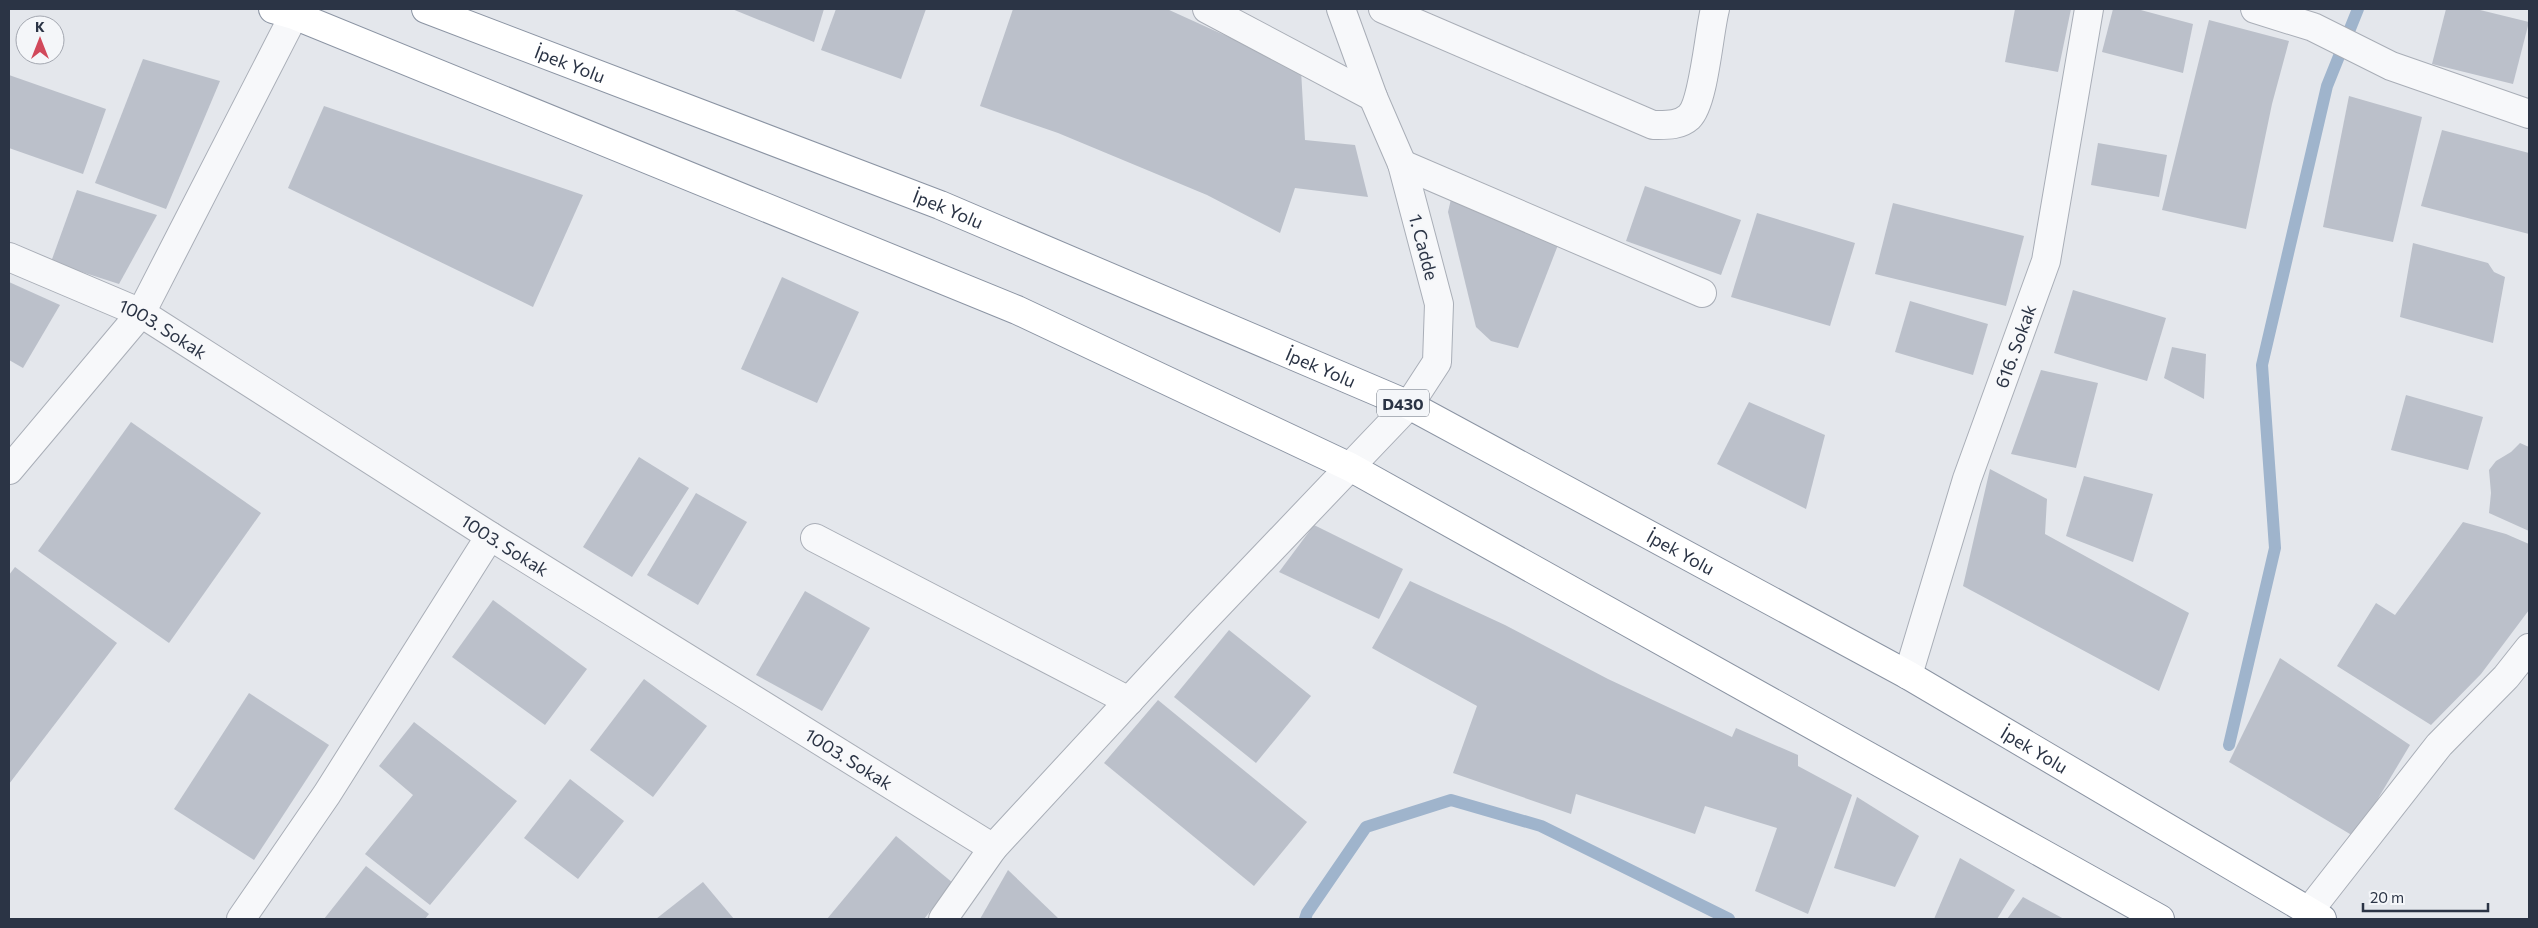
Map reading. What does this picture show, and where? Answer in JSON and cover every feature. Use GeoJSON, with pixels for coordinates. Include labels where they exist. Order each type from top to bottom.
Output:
{"type":"FeatureCollection","features":[{"type":"Feature","properties":{"kind":"highway","name":"İpek Yolu"},"geometry":{"type":"LineString","coordinates":[[426,9],[940,205],[1409,405],[1908,674],[2315,915]]}},
{"type":"Feature","properties":{"kind":"highway"},"geometry":{"type":"LineString","coordinates":[[283,12],[1017,310],[1350,467],[2160,919]]}},
{"type":"Feature","properties":{"kind":"street"},"geometry":{"type":"LineString","coordinates":[[1207,9],[1373,97]]}},
{"type":"Feature","properties":{"kind":"street","name":"1. Cadde"},"geometry":{"type":"LineString","coordinates":[[943,919],[993,848],[1409,405],[1436,362],[1439,304],[1402,164],[1373,97],[1342,9]]}},
{"type":"Feature","properties":{"kind":"street"},"geometry":{"type":"LineString","coordinates":[[1383,9],[1653,125],[1675,125],[1690,116],[1702,86],[1715,9]]}},
{"type":"Feature","properties":{"kind":"street","name":"616. Sokak"},"geometry":{"type":"LineString","coordinates":[[1908,674],[1967,479],[2046,261],[2089,9]]}},
{"type":"Feature","properties":{"kind":"street"},"geometry":{"type":"LineString","coordinates":[[2255,9],[2305,19],[2391,66],[2529,114]]}},
{"type":"Feature","properties":{"kind":"street"},"geometry":{"type":"LineString","coordinates":[[9,470],[141,313],[283,12]]}},
{"type":"Feature","properties":{"kind":"street"},"geometry":{"type":"LineString","coordinates":[[1402,164],[1702,292]]}},
{"type":"Feature","properties":{"kind":"street","name":"1003. Sokak"},"geometry":{"type":"LineString","coordinates":[[9,257],[141,313],[490,536],[993,848]]}},
{"type":"Feature","properties":{"kind":"street"},"geometry":{"type":"LineString","coordinates":[[241,919],[327,794],[490,536]]}},
{"type":"Feature","properties":{"kind":"street"},"geometry":{"type":"LineString","coordinates":[[815,538],[1130,701]]}},
{"type":"Feature","properties":{"kind":"street"},"geometry":{"type":"LineString","coordinates":[[2315,915],[2439,745],[2506,677],[2529,648]]}},
{"type":"Feature","properties":{"kind":"building"},"geometry":{"type":"Polygon","coordinates":[[[732,9],[824,9],[814,42],[732,9]]]}},
{"type":"Feature","properties":{"kind":"building"},"geometry":{"type":"Polygon","coordinates":[[[836,9],[926,9],[901,79],[821,50],[836,9]]]}},
{"type":"Feature","properties":{"kind":"building"},"geometry":{"type":"Polygon","coordinates":[[[1013,9],[1167,9],[1301,70],[1305,140],[1355,145],[1368,197],[1295,188],[1280,233],[1207,195],[1058,133],[980,106],[1013,9]]]}},
{"type":"Feature","properties":{"kind":"building"},"geometry":{"type":"Polygon","coordinates":[[[2015,9],[2071,9],[2058,72],[2005,62],[2015,9]]]}},
{"type":"Feature","properties":{"kind":"building"},"geometry":{"type":"Polygon","coordinates":[[[2113,9],[2137,9],[2193,24],[2183,73],[2102,52],[2113,9]]]}},
{"type":"Feature","properties":{"kind":"building"},"geometry":{"type":"Polygon","coordinates":[[[2446,9],[2476,9],[2529,22],[2513,84],[2432,64],[2446,9]]]}},
{"type":"Feature","properties":{"kind":"building"},"geometry":{"type":"Polygon","coordinates":[[[2209,20],[2289,41],[2272,104],[2246,229],[2162,210],[2209,20]]]}},
{"type":"Feature","properties":{"kind":"building"},"geometry":{"type":"Polygon","coordinates":[[[143,59],[220,81],[166,209],[95,183],[143,59]]]}},
{"type":"Feature","properties":{"kind":"building"},"geometry":{"type":"Polygon","coordinates":[[[9,75],[106,109],[83,174],[9,148],[9,75]]]}},
{"type":"Feature","properties":{"kind":"building"},"geometry":{"type":"Polygon","coordinates":[[[2349,96],[2422,117],[2393,242],[2323,227],[2349,96]]]}},
{"type":"Feature","properties":{"kind":"building"},"geometry":{"type":"Polygon","coordinates":[[[324,106],[583,195],[533,307],[288,188],[324,106]]]}},
{"type":"Feature","properties":{"kind":"building"},"geometry":{"type":"Polygon","coordinates":[[[2442,130],[2529,153],[2529,234],[2421,206],[2442,130]]]}},
{"type":"Feature","properties":{"kind":"building"},"geometry":{"type":"Polygon","coordinates":[[[2098,143],[2167,155],[2159,197],[2091,185],[2098,143]]]}},
{"type":"Feature","properties":{"kind":"building"},"geometry":{"type":"Polygon","coordinates":[[[1645,186],[1741,220],[1721,275],[1626,241],[1645,186]]]}},
{"type":"Feature","properties":{"kind":"building"},"geometry":{"type":"Polygon","coordinates":[[[77,190],[157,215],[119,284],[51,262],[77,190]]]}},
{"type":"Feature","properties":{"kind":"building"},"geometry":{"type":"Polygon","coordinates":[[[1451,199],[1558,245],[1518,348],[1491,341],[1476,327],[1448,212],[1451,199]]]}},
{"type":"Feature","properties":{"kind":"building"},"geometry":{"type":"Polygon","coordinates":[[[1893,203],[2024,236],[2006,306],[1875,274],[1893,203]]]}},
{"type":"Feature","properties":{"kind":"building"},"geometry":{"type":"Polygon","coordinates":[[[1757,213],[1855,243],[1830,326],[1731,297],[1757,213]]]}},
{"type":"Feature","properties":{"kind":"building"},"geometry":{"type":"Polygon","coordinates":[[[2413,243],[2488,263],[2494,272],[2505,277],[2493,343],[2400,317],[2413,243]]]}},
{"type":"Feature","properties":{"kind":"building"},"geometry":{"type":"Polygon","coordinates":[[[782,277],[859,312],[817,403],[741,369],[782,277]]]}},
{"type":"Feature","properties":{"kind":"building"},"geometry":{"type":"Polygon","coordinates":[[[9,282],[60,305],[23,368],[9,360],[9,282]]]}},
{"type":"Feature","properties":{"kind":"building"},"geometry":{"type":"Polygon","coordinates":[[[2073,290],[2166,318],[2147,381],[2054,353],[2073,290]]]}},
{"type":"Feature","properties":{"kind":"building"},"geometry":{"type":"Polygon","coordinates":[[[1910,301],[1988,324],[1973,375],[1895,352],[1910,301]]]}},
{"type":"Feature","properties":{"kind":"building"},"geometry":{"type":"Polygon","coordinates":[[[2172,347],[2206,354],[2204,399],[2164,378],[2172,347]]]}},
{"type":"Feature","properties":{"kind":"building"},"geometry":{"type":"Polygon","coordinates":[[[2041,370],[2098,383],[2076,468],[2011,454],[2041,370]]]}},
{"type":"Feature","properties":{"kind":"building"},"geometry":{"type":"Polygon","coordinates":[[[2406,395],[2483,417],[2468,470],[2391,450],[2406,395]]]}},
{"type":"Feature","properties":{"kind":"building"},"geometry":{"type":"Polygon","coordinates":[[[1749,402],[1825,435],[1806,509],[1717,464],[1749,402]]]}},
{"type":"Feature","properties":{"kind":"building"},"geometry":{"type":"Polygon","coordinates":[[[131,422],[261,513],[169,643],[38,551],[131,422]]]}},
{"type":"Feature","properties":{"kind":"building"},"geometry":{"type":"Polygon","coordinates":[[[2520,443],[2529,447],[2529,531],[2489,513],[2491,493],[2489,470],[2496,461],[2511,452],[2520,443]]]}},
{"type":"Feature","properties":{"kind":"building"},"geometry":{"type":"Polygon","coordinates":[[[639,457],[689,488],[632,577],[583,547],[639,457]]]}},
{"type":"Feature","properties":{"kind":"building"},"geometry":{"type":"Polygon","coordinates":[[[1990,469],[2047,499],[2045,534],[2189,613],[2159,691],[1963,586],[1990,469]]]}},
{"type":"Feature","properties":{"kind":"building"},"geometry":{"type":"Polygon","coordinates":[[[2084,476],[2153,494],[2133,562],[2066,536],[2084,476]]]}},
{"type":"Feature","properties":{"kind":"building"},"geometry":{"type":"Polygon","coordinates":[[[696,493],[747,522],[698,605],[647,575],[696,493]]]}},
{"type":"Feature","properties":{"kind":"building"},"geometry":{"type":"Polygon","coordinates":[[[2463,522],[2506,534],[2529,544],[2529,610],[2481,674],[2431,725],[2337,666],[2376,603],[2395,615],[2463,522]]]}},
{"type":"Feature","properties":{"kind":"building"},"geometry":{"type":"Polygon","coordinates":[[[1314,525],[1403,569],[1379,619],[1279,572],[1314,525]]]}},
{"type":"Feature","properties":{"kind":"building"},"geometry":{"type":"Polygon","coordinates":[[[15,567],[117,643],[9,784],[9,575],[15,567]]]}},
{"type":"Feature","properties":{"kind":"building"},"geometry":{"type":"Polygon","coordinates":[[[1410,581],[1505,625],[1608,679],[1732,737],[1736,728],[1798,755],[1798,766],[1852,795],[1808,914],[1755,891],[1777,828],[1705,806],[1695,834],[1576,794],[1571,814],[1453,773],[1477,706],[1372,648],[1410,581]]]}},
{"type":"Feature","properties":{"kind":"building"},"geometry":{"type":"Polygon","coordinates":[[[805,591],[870,628],[822,711],[756,675],[805,591]]]}},
{"type":"Feature","properties":{"kind":"building"},"geometry":{"type":"Polygon","coordinates":[[[493,600],[587,669],[545,725],[452,657],[493,600]]]}},
{"type":"Feature","properties":{"kind":"building"},"geometry":{"type":"Polygon","coordinates":[[[1229,630],[1311,696],[1256,763],[1174,697],[1229,630]]]}},
{"type":"Feature","properties":{"kind":"building"},"geometry":{"type":"Polygon","coordinates":[[[2280,658],[2410,745],[2355,837],[2229,762],[2280,658]]]}},
{"type":"Feature","properties":{"kind":"building"},"geometry":{"type":"Polygon","coordinates":[[[644,679],[707,726],[653,797],[590,750],[644,679]]]}},
{"type":"Feature","properties":{"kind":"building"},"geometry":{"type":"Polygon","coordinates":[[[249,693],[329,745],[254,860],[174,809],[249,693]]]}},
{"type":"Feature","properties":{"kind":"building"},"geometry":{"type":"Polygon","coordinates":[[[1158,700],[1307,822],[1254,886],[1104,763],[1158,700]]]}},
{"type":"Feature","properties":{"kind":"building"},"geometry":{"type":"Polygon","coordinates":[[[414,722],[517,801],[430,905],[365,854],[413,795],[379,766],[414,722]]]}},
{"type":"Feature","properties":{"kind":"building"},"geometry":{"type":"Polygon","coordinates":[[[570,779],[624,821],[578,879],[524,838],[570,779]]]}},
{"type":"Feature","properties":{"kind":"building"},"geometry":{"type":"Polygon","coordinates":[[[1857,797],[1919,836],[1895,887],[1834,868],[1857,797]]]}},
{"type":"Feature","properties":{"kind":"building"},"geometry":{"type":"Polygon","coordinates":[[[896,836],[953,883],[924,919],[827,919],[896,836]]]}},
{"type":"Feature","properties":{"kind":"building"},"geometry":{"type":"Polygon","coordinates":[[[1960,858],[2015,890],[1997,919],[1934,919],[1960,858]]]}},
{"type":"Feature","properties":{"kind":"building"},"geometry":{"type":"Polygon","coordinates":[[[366,866],[429,914],[425,919],[324,919],[366,866]]]}},
{"type":"Feature","properties":{"kind":"building"},"geometry":{"type":"Polygon","coordinates":[[[1008,870],[1059,919],[980,919],[1008,870]]]}},
{"type":"Feature","properties":{"kind":"building"},"geometry":{"type":"Polygon","coordinates":[[[703,882],[734,919],[656,919],[703,882]]]}},
{"type":"Feature","properties":{"kind":"building"},"geometry":{"type":"Polygon","coordinates":[[[2023,897],[2064,919],[2007,919],[2023,897]]]}},
{"type":"Feature","properties":{"kind":"waterway"},"geometry":{"type":"LineString","coordinates":[[2229,745],[2275,548],[2262,365],[2327,86],[2358,9]]}},
{"type":"Feature","properties":{"kind":"waterway"},"geometry":{"type":"LineString","coordinates":[[1305,919],[1307,913],[1366,827],[1451,800],[1541,826],[1729,919]]}}]}
